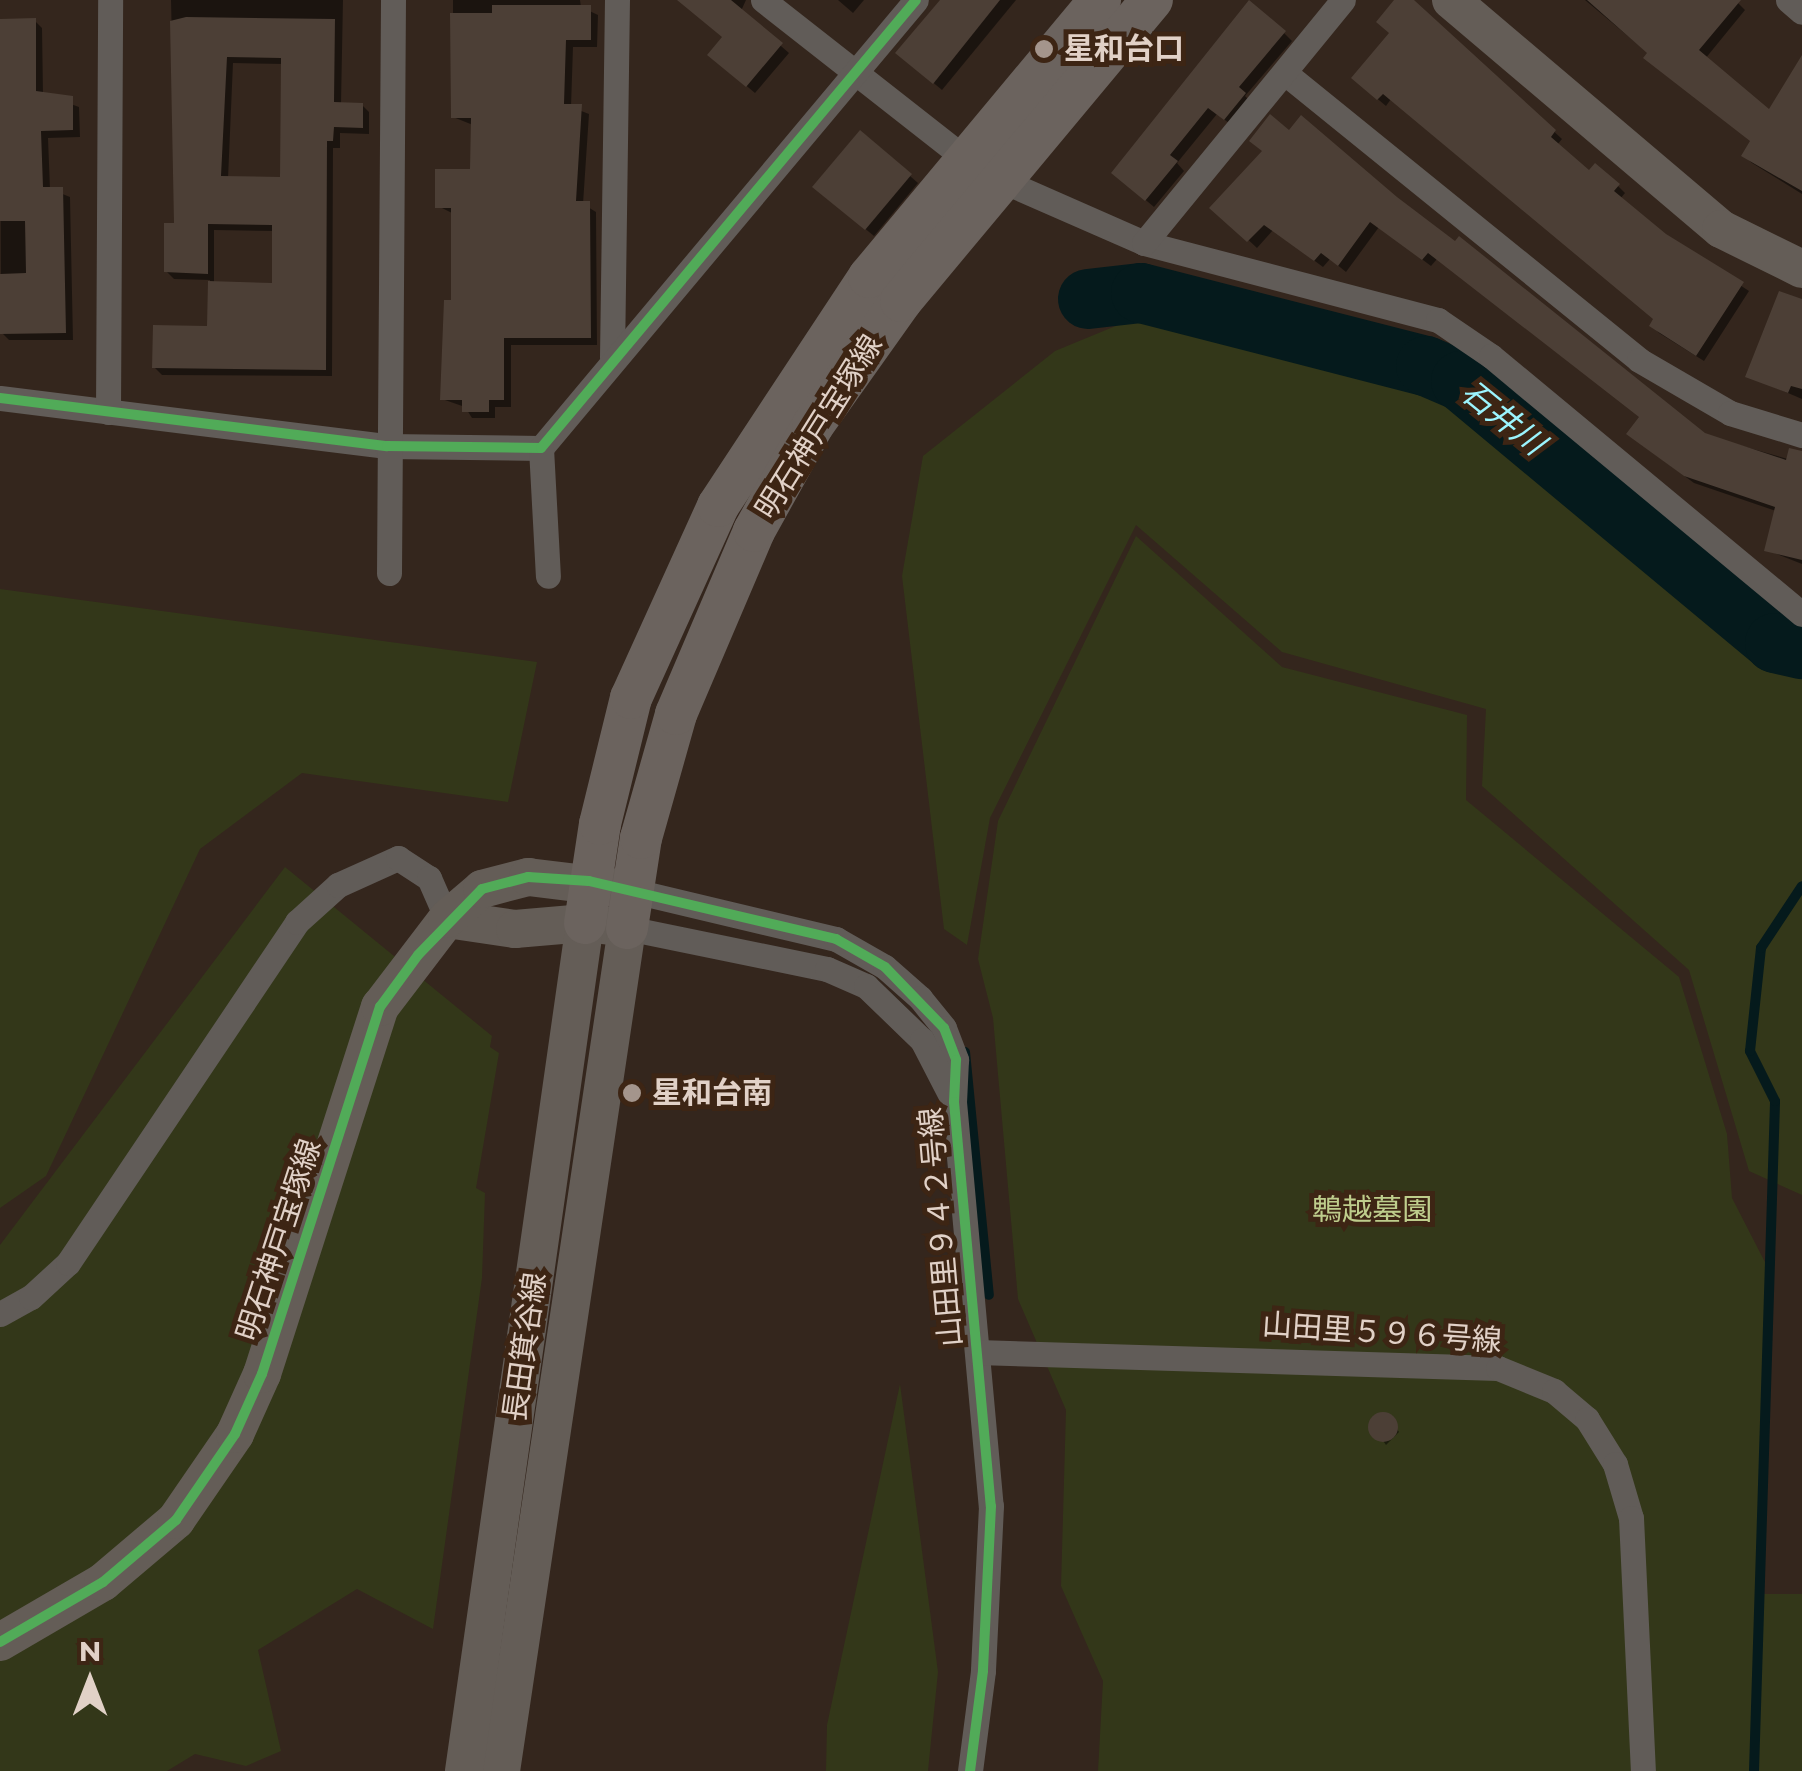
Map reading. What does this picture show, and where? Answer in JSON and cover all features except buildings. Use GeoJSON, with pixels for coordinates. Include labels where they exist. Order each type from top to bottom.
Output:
{"type":"FeatureCollection","features":[{"type":"Feature","properties":{"kind":"main road","name":"明石神戸宝塚線"},"geometry":{"type":"LineString","coordinates":[[630,909],[676,714],[754,530],[813,424],[901,301],[1100,0]]}},
{"type":"Feature","properties":{"kind":"main road","name":"明石神戸宝塚線"},"geometry":{"type":"LineString","coordinates":[[585,923],[589,881],[632,698],[718,506],[869,278],[985,170],[1152,0]]}},
{"type":"Feature","properties":{"kind":"street"},"geometry":{"type":"LineString","coordinates":[[108,412],[110,0]]}},
{"type":"Feature","properties":{"kind":"street"},"geometry":{"type":"LineString","coordinates":[[389,573],[393,0]]}},
{"type":"Feature","properties":{"kind":"street"},"geometry":{"type":"LineString","coordinates":[[612,358],[616,0]]}},
{"type":"Feature","properties":{"kind":"street"},"geometry":{"type":"LineString","coordinates":[[763,0],[854,76],[985,170],[1144,243],[1438,320],[1491,356],[1802,614]]}},
{"type":"Feature","properties":{"kind":"street"},"geometry":{"type":"LineString","coordinates":[[548,576],[541,448],[612,358],[916,0]]}},
{"type":"Feature","properties":{"kind":"street"},"geometry":{"type":"LineString","coordinates":[[1144,243],[1343,0]]}},
{"type":"Feature","properties":{"kind":"street"},"geometry":{"type":"LineString","coordinates":[[1451,0],[1721,229],[1802,269]]}},
{"type":"Feature","properties":{"kind":"street"},"geometry":{"type":"LineString","coordinates":[[1788,0],[1802,12]]}},
{"type":"Feature","properties":{"kind":"street"},"geometry":{"type":"LineString","coordinates":[[1286,73],[1639,360],[1730,414],[1802,435]]}},
{"type":"Feature","properties":{"kind":"street"},"geometry":{"type":"LineString","coordinates":[[0,398],[387,446],[541,448]]}},
{"type":"Feature","properties":{"kind":"street"},"geometry":{"type":"LineString","coordinates":[[0,1314],[31,1297],[68,1263],[297,922],[338,885],[398,858],[429,878],[447,918],[515,928],[585,923],[630,909]]}},
{"type":"Feature","properties":{"kind":"street","name":"明石神戸宝塚線"},"geometry":{"type":"LineString","coordinates":[[0,1642],[104,1582],[176,1520],[235,1434],[262,1374],[380,1008],[447,918],[482,888],[528,878],[589,881]]}},
{"type":"Feature","properties":{"kind":"street"},"geometry":{"type":"LineString","coordinates":[[589,881],[630,909]]}},
{"type":"Feature","properties":{"kind":"street","name":"山田里９４２号線"},"geometry":{"type":"LineString","coordinates":[[630,909],[836,938],[885,968],[944,1028],[956,1060],[954,1102],[991,1506],[983,1671],[970,1771]]}},
{"type":"Feature","properties":{"kind":"street","name":"山田里９４２号線"},"geometry":{"type":"LineString","coordinates":[[630,909],[827,969],[866,986],[922,1040],[954,1102]]}},
{"type":"Feature","properties":{"kind":"street","name":"長田箕谷線"},"geometry":{"type":"LineString","coordinates":[[501,1771],[630,909]]}},
{"type":"Feature","properties":{"kind":"street","name":"長田箕谷線"},"geometry":{"type":"LineString","coordinates":[[464,1771],[585,923]]}},
{"type":"Feature","properties":{"kind":"street","name":"山田里５９６号線"},"geometry":{"type":"LineString","coordinates":[[978,1352],[1480,1366],[1554,1392],[1586,1419],[1616,1464],[1630,1518],[1643,1771]]}},
{"type":"Feature","properties":{"kind":"green space"},"geometry":{"type":"Polygon","coordinates":[[[1135,318],[1445,380],[1774,651],[1802,658],[1802,1195],[1749,1171],[1689,970],[1482,786],[1486,709],[1282,652],[1136,525],[990,818],[967,945],[944,929],[902,576],[923,456],[1055,351],[1135,318]]]}},
{"type":"Feature","properties":{"kind":"green space","name":"鵯越墓園"},"geometry":{"type":"Polygon","coordinates":[[[1136,536],[1282,667],[1467,715],[1466,800],[1679,977],[1727,1134],[1732,1198],[1769,1270],[1760,1594],[1802,1594],[1802,1771],[1098,1771],[1103,1681],[1061,1586],[1066,1410],[1018,1299],[993,1018],[978,959],[998,821],[1136,536]]]}},
{"type":"Feature","properties":{"kind":"green space"},"geometry":{"type":"Polygon","coordinates":[[[0,589],[537,662],[508,802],[302,773],[200,849],[46,1176],[0,1208],[0,589]]]}},
{"type":"Feature","properties":{"kind":"green space"},"geometry":{"type":"Polygon","coordinates":[[[285,867],[492,1036],[490,1047],[499,1053],[476,1188],[485,1193],[482,1278],[433,1629],[357,1589],[258,1650],[281,1751],[246,1766],[195,1754],[167,1771],[0,1771],[0,1245],[285,867]]]}},
{"type":"Feature","properties":{"kind":"green space"},"geometry":{"type":"Polygon","coordinates":[[[900,1384],[938,1672],[928,1771],[826,1771],[827,1725],[900,1384]]]}},
{"type":"Feature","properties":{"kind":"waterway","name":"石井川"},"geometry":{"type":"LineString","coordinates":[[1088,299],[1141,293],[1426,366],[1461,381],[1775,643],[1802,649]]}},
{"type":"Feature","properties":{"kind":"waterway"},"geometry":{"type":"LineString","coordinates":[[1754,1771],[1775,1101],[1750,1051],[1761,948],[1802,886]]}},
{"type":"Feature","properties":{"kind":"waterway"},"geometry":{"type":"LineString","coordinates":[[965,1052],[989,1295]]}},
{"type":"Feature","properties":{"kind":"cycle path"},"geometry":{"type":"LineString","coordinates":[[0,398],[387,446],[541,448],[916,0]]}},
{"type":"Feature","properties":{"kind":"cycle path"},"geometry":{"type":"LineString","coordinates":[[0,1642],[103,1582],[176,1520],[235,1434],[262,1374],[380,1007],[418,955],[482,889],[528,877],[589,881],[836,939],[885,967],[944,1028],[956,1060],[954,1102],[991,1506],[983,1671],[970,1771]]}},
{"type":"Feature","properties":{"kind":"place","name":"星和台口"},"geometry":{"type":"Point","coordinates":[1044,49]}},
{"type":"Feature","properties":{"kind":"place","name":"星和台南"},"geometry":{"type":"Point","coordinates":[632,1093]}}]}
